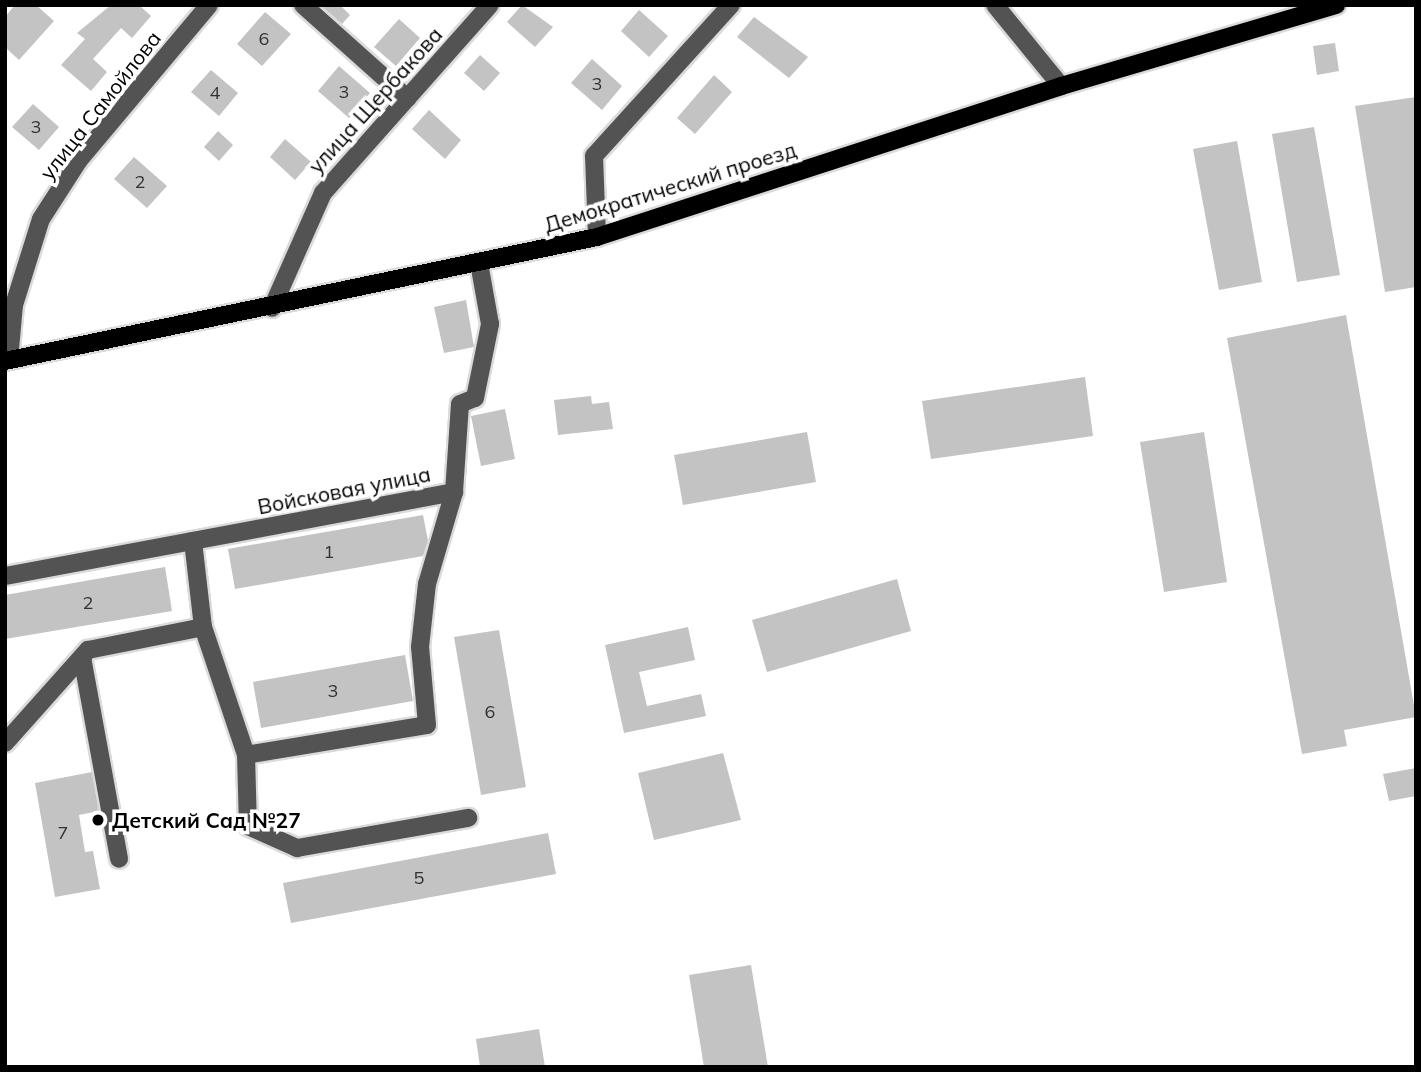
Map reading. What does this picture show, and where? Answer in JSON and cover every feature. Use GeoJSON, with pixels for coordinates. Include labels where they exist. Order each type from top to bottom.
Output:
{"type":"FeatureCollection","features":[{"type":"Feature","properties":{"kind":"main road","name":"Демократический проезд"},"geometry":{"type":"LineString","coordinates":[[7,360],[272,308],[597,237],[1060,86],[1336,5]]}},
{"type":"Feature","properties":{"kind":"street","name":"улица Самойлова"},"geometry":{"type":"LineString","coordinates":[[7,360],[15,304],[41,219],[79,160],[209,5]]}},
{"type":"Feature","properties":{"kind":"street"},"geometry":{"type":"LineString","coordinates":[[303,5],[407,98]]}},
{"type":"Feature","properties":{"kind":"street","name":"улица Щербакова"},"geometry":{"type":"LineString","coordinates":[[272,308],[323,193],[490,5]]}},
{"type":"Feature","properties":{"kind":"street"},"geometry":{"type":"LineString","coordinates":[[597,237],[594,156],[731,5]]}},
{"type":"Feature","properties":{"kind":"street"},"geometry":{"type":"LineString","coordinates":[[995,5],[1060,86]]}},
{"type":"Feature","properties":{"kind":"street","name":"Войсковая улица"},"geometry":{"type":"LineString","coordinates":[[5,576],[454,492],[460,404],[475,398],[490,324],[479,263]]}},
{"type":"Feature","properties":{"kind":"street"},"geometry":{"type":"LineString","coordinates":[[246,755],[427,725],[421,634],[427,584],[454,492]]}},
{"type":"Feature","properties":{"kind":"street"},"geometry":{"type":"LineString","coordinates":[[193,541],[204,627],[246,755],[248,826],[297,848],[468,818]]}},
{"type":"Feature","properties":{"kind":"street"},"geometry":{"type":"LineString","coordinates":[[5,743],[88,650],[204,627]]}},
{"type":"Feature","properties":{"kind":"street"},"geometry":{"type":"LineString","coordinates":[[82,657],[119,859]]}},
{"type":"Feature","properties":{"kind":"building"},"geometry":{"type":"Polygon","coordinates":[[[15,5],[36,5],[54,21],[19,60],[5,47],[5,17],[15,5]]]}},
{"type":"Feature","properties":{"kind":"building"},"geometry":{"type":"Polygon","coordinates":[[[111,5],[139,5],[151,16],[132,38],[121,28],[93,59],[107,72],[91,91],[61,65],[85,39],[77,33],[111,5]]]}},
{"type":"Feature","properties":{"kind":"building"},"geometry":{"type":"Polygon","coordinates":[[[320,5],[340,5],[350,15],[342,24],[320,5]]]}},
{"type":"Feature","properties":{"kind":"building"},"geometry":{"type":"Polygon","coordinates":[[[522,5],[553,27],[535,47],[507,22],[522,5]]]}},
{"type":"Feature","properties":{"kind":"building"},"geometry":{"type":"Polygon","coordinates":[[[639,10],[668,36],[649,57],[621,31],[639,10]]]}},
{"type":"Feature","properties":{"kind":"building"},"geometry":{"type":"Polygon","coordinates":[[[265,12],[291,34],[262,66],[237,44],[265,12]]]}},
{"type":"Feature","properties":{"kind":"building"},"geometry":{"type":"Polygon","coordinates":[[[754,17],[808,57],[789,78],[737,37],[754,17]]]}},
{"type":"Feature","properties":{"kind":"building"},"geometry":{"type":"Polygon","coordinates":[[[399,19],[420,38],[396,66],[374,47],[399,19]]]}},
{"type":"Feature","properties":{"kind":"building"},"geometry":{"type":"Polygon","coordinates":[[[1335,43],[1339,71],[1317,75],[1313,46],[1335,43]]]}},
{"type":"Feature","properties":{"kind":"building"},"geometry":{"type":"Polygon","coordinates":[[[480,55],[500,73],[484,91],[464,73],[480,55]]]}},
{"type":"Feature","properties":{"kind":"building"},"geometry":{"type":"Polygon","coordinates":[[[592,59],[622,86],[602,110],[571,83],[592,59]]]}},
{"type":"Feature","properties":{"kind":"building"},"geometry":{"type":"Polygon","coordinates":[[[339,66],[370,93],[349,118],[318,91],[339,66]]]}},
{"type":"Feature","properties":{"kind":"building"},"geometry":{"type":"Polygon","coordinates":[[[211,70],[238,93],[219,116],[191,92],[211,70]]]}},
{"type":"Feature","properties":{"kind":"building"},"geometry":{"type":"Polygon","coordinates":[[[714,75],[732,92],[695,134],[677,118],[714,75]]]}},
{"type":"Feature","properties":{"kind":"building"},"geometry":{"type":"Polygon","coordinates":[[[1416,97],[1416,287],[1385,292],[1355,106],[1416,97]]]}},
{"type":"Feature","properties":{"kind":"building"},"geometry":{"type":"Polygon","coordinates":[[[33,104],[59,127],[39,150],[12,127],[33,104]]]}},
{"type":"Feature","properties":{"kind":"building"},"geometry":{"type":"Polygon","coordinates":[[[429,110],[461,140],[445,159],[412,129],[429,110]]]}},
{"type":"Feature","properties":{"kind":"building"},"geometry":{"type":"Polygon","coordinates":[[[1314,127],[1340,275],[1297,282],[1272,134],[1314,127]]]}},
{"type":"Feature","properties":{"kind":"building"},"geometry":{"type":"Polygon","coordinates":[[[218,131],[233,145],[219,161],[204,147],[218,131]]]}},
{"type":"Feature","properties":{"kind":"building"},"geometry":{"type":"Polygon","coordinates":[[[285,139],[311,162],[295,180],[270,157],[285,139]]]}},
{"type":"Feature","properties":{"kind":"building"},"geometry":{"type":"Polygon","coordinates":[[[1237,141],[1262,282],[1219,290],[1193,149],[1237,141]]]}},
{"type":"Feature","properties":{"kind":"building"},"geometry":{"type":"Polygon","coordinates":[[[134,157],[167,186],[147,208],[114,179],[134,157]]]}},
{"type":"Feature","properties":{"kind":"building"},"geometry":{"type":"Polygon","coordinates":[[[466,300],[474,347],[444,353],[434,307],[466,300]]]}},
{"type":"Feature","properties":{"kind":"building"},"geometry":{"type":"Polygon","coordinates":[[[1346,315],[1416,717],[1344,730],[1347,746],[1302,754],[1227,338],[1346,315]]]}},
{"type":"Feature","properties":{"kind":"building"},"geometry":{"type":"Polygon","coordinates":[[[1085,377],[1093,436],[931,459],[922,401],[1085,377]]]}},
{"type":"Feature","properties":{"kind":"building"},"geometry":{"type":"Polygon","coordinates":[[[591,396],[592,404],[609,402],[613,429],[558,435],[554,400],[591,396]]]}},
{"type":"Feature","properties":{"kind":"building"},"geometry":{"type":"Polygon","coordinates":[[[505,409],[515,459],[481,466],[471,416],[505,409]]]}},
{"type":"Feature","properties":{"kind":"building"},"geometry":{"type":"Polygon","coordinates":[[[807,432],[816,482],[683,505],[674,455],[807,432]]]}},
{"type":"Feature","properties":{"kind":"building"},"geometry":{"type":"Polygon","coordinates":[[[1204,432],[1227,582],[1164,592],[1140,442],[1204,432]]]}},
{"type":"Feature","properties":{"kind":"building"},"geometry":{"type":"Polygon","coordinates":[[[423,515],[428,541],[423,556],[235,589],[228,549],[423,515]]]}},
{"type":"Feature","properties":{"kind":"building"},"geometry":{"type":"Polygon","coordinates":[[[165,567],[172,611],[5,639],[5,595],[165,567]]]}},
{"type":"Feature","properties":{"kind":"building"},"geometry":{"type":"Polygon","coordinates":[[[897,579],[911,631],[767,672],[752,620],[897,579]]]}},
{"type":"Feature","properties":{"kind":"building"},"geometry":{"type":"Polygon","coordinates":[[[688,627],[695,660],[639,672],[647,706],[701,694],[706,716],[624,733],[605,645],[688,627]]]}},
{"type":"Feature","properties":{"kind":"building"},"geometry":{"type":"Polygon","coordinates":[[[499,630],[526,787],[481,795],[454,637],[499,630]]]}},
{"type":"Feature","properties":{"kind":"building"},"geometry":{"type":"Polygon","coordinates":[[[405,655],[413,701],[261,728],[253,682],[405,655]]]}},
{"type":"Feature","properties":{"kind":"building"},"geometry":{"type":"Polygon","coordinates":[[[723,753],[741,820],[654,840],[638,773],[723,753]]]}},
{"type":"Feature","properties":{"kind":"building"},"geometry":{"type":"Polygon","coordinates":[[[1416,768],[1416,796],[1389,801],[1383,774],[1416,768]]]}},
{"type":"Feature","properties":{"kind":"building"},"geometry":{"type":"Polygon","coordinates":[[[92,772],[99,811],[79,815],[85,852],[93,851],[100,889],[55,897],[35,783],[92,772]]]}},
{"type":"Feature","properties":{"kind":"building"},"geometry":{"type":"Polygon","coordinates":[[[548,833],[556,874],[291,923],[283,883],[548,833]]]}},
{"type":"Feature","properties":{"kind":"building"},"geometry":{"type":"Polygon","coordinates":[[[751,965],[768,1067],[704,1067],[689,975],[751,965]]]}},
{"type":"Feature","properties":{"kind":"building"},"geometry":{"type":"Polygon","coordinates":[[[539,1029],[545,1067],[480,1067],[476,1039],[539,1029]]]}},
{"type":"Feature","properties":{"kind":"place","name":"Детский Сад №27"},"geometry":{"type":"Point","coordinates":[98,820]}}]}
